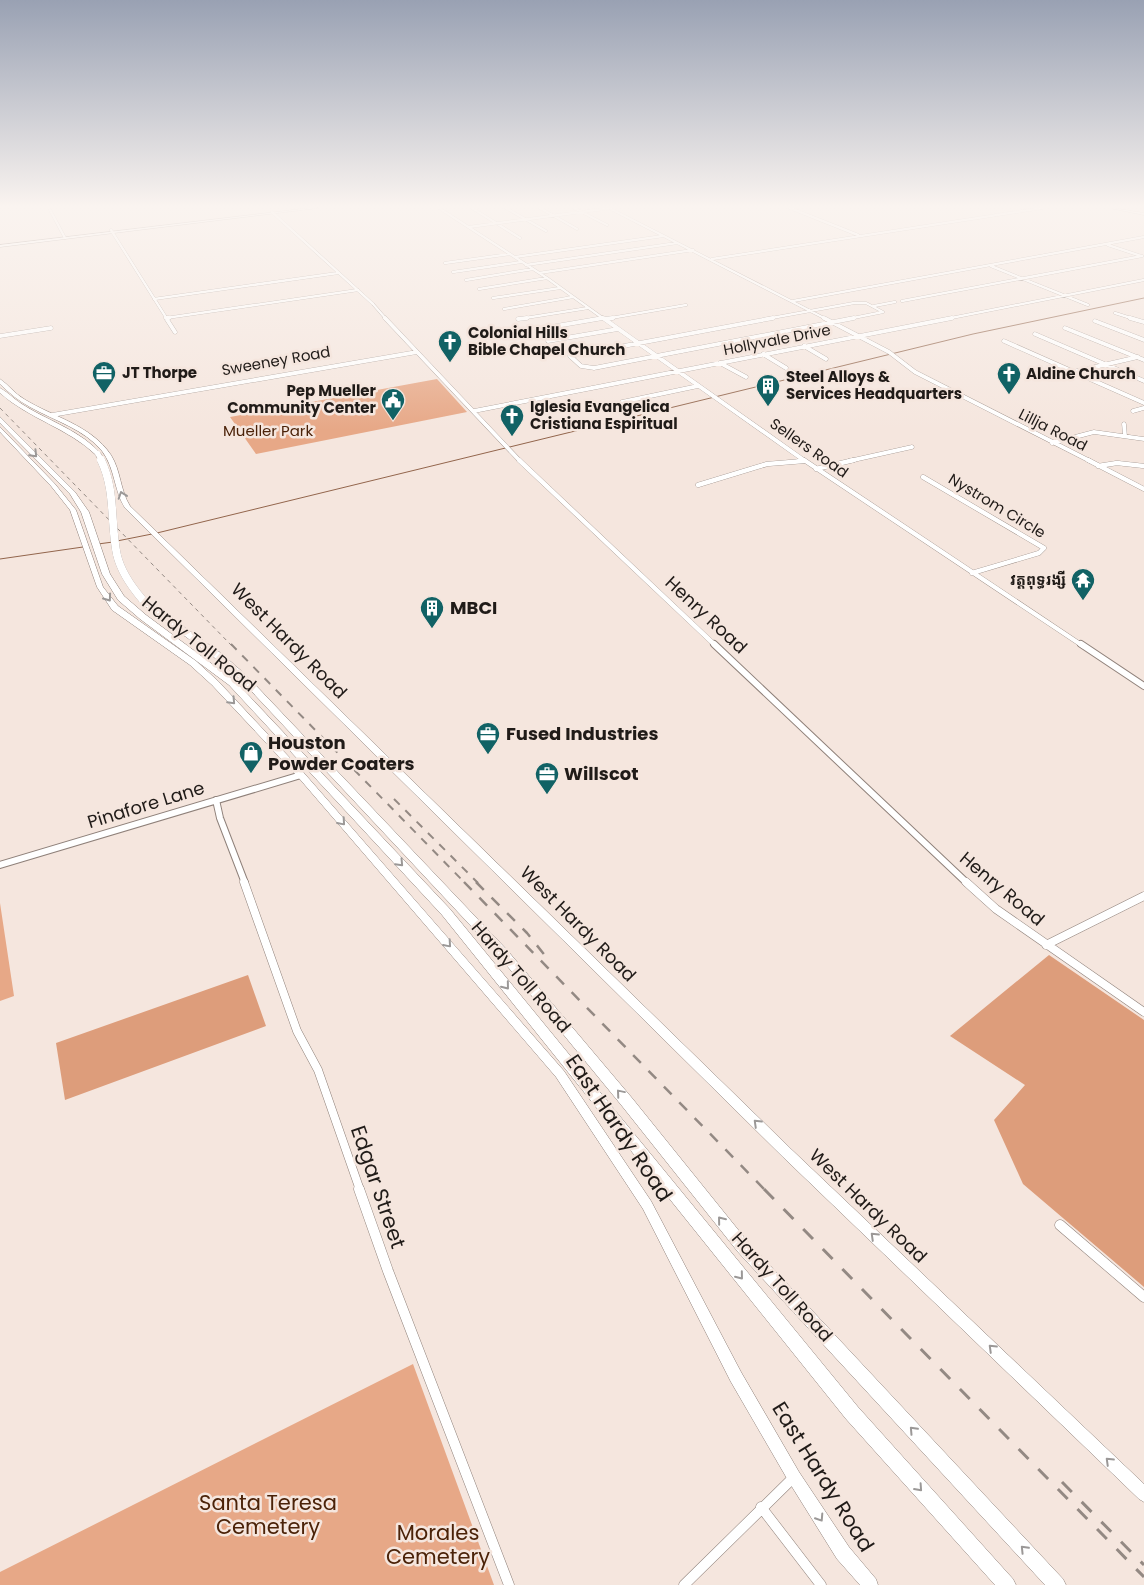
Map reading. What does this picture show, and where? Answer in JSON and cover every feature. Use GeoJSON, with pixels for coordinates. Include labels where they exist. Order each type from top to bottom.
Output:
{"type":"FeatureCollection","features":[{"type":"Feature","properties":{"kind":"highway","name":"Hardy Toll Road"},"geometry":{"type":"LineString","coordinates":[[0,390],[13,402],[79,437],[98,454],[110,481],[118,563],[142,599],[159,614],[225,660],[243,677],[503,953],[628,1102],[743,1247],[1057,1585]]}},
{"type":"Feature","properties":{"kind":"highway","name":"Hardy Toll Road"},"geometry":{"type":"LineString","coordinates":[[0,419],[73,494],[85,512],[110,582],[121,598],[143,617],[232,683],[446,912],[852,1413],[1007,1585]]}},
{"type":"Feature","properties":{"kind":"main road","name":"West Hardy Road"},"geometry":{"type":"LineString","coordinates":[[0,381],[11,393],[23,401],[88,435],[106,452],[118,477],[122,500],[127,507],[775,1141],[1144,1494]]}},
{"type":"Feature","properties":{"kind":"main road","name":"East Hardy Road"},"geometry":{"type":"LineString","coordinates":[[0,429],[64,497],[73,510],[100,587],[115,608],[208,676],[301,775],[560,1074],[647,1205],[736,1377],[794,1477],[842,1553],[870,1585]]}},
{"type":"Feature","properties":{"kind":"street"},"geometry":{"type":"LineString","coordinates":[[143,282],[175,332]]}},
{"type":"Feature","properties":{"kind":"street"},"geometry":{"type":"LineString","coordinates":[[154,299],[275,282]]}},
{"type":"Feature","properties":{"kind":"street","name":"Henry Road"},"geometry":{"type":"LineString","coordinates":[[349,282],[373,304],[507,447],[966,882],[996,909],[1144,1012]]}},
{"type":"Feature","properties":{"kind":"street"},"geometry":{"type":"LineString","coordinates":[[479,289],[522,282]]}},
{"type":"Feature","properties":{"kind":"street","name":"Sellers Road"},"geometry":{"type":"LineString","coordinates":[[552,282],[804,461],[1144,686]]}},
{"type":"Feature","properties":{"kind":"street","name":"Lillja Road"},"geometry":{"type":"LineString","coordinates":[[756,282],[892,354],[911,370],[1144,489]]}},
{"type":"Feature","properties":{"kind":"street"},"geometry":{"type":"LineString","coordinates":[[793,301],[897,282]]}},
{"type":"Feature","properties":{"kind":"street"},"geometry":{"type":"LineString","coordinates":[[902,301],[1002,282]]}},
{"type":"Feature","properties":{"kind":"street"},"geometry":{"type":"LineString","coordinates":[[1032,282],[1088,305]]}},
{"type":"Feature","properties":{"kind":"street","name":"Hollyvale Drive"},"geometry":{"type":"LineString","coordinates":[[474,411],[1134,282]]}},
{"type":"Feature","properties":{"kind":"street"},"geometry":{"type":"LineString","coordinates":[[493,298],[560,288]]}},
{"type":"Feature","properties":{"kind":"street"},"geometry":{"type":"LineString","coordinates":[[166,318],[358,290]]}},
{"type":"Feature","properties":{"kind":"street"},"geometry":{"type":"LineString","coordinates":[[504,309],[574,297]]}},
{"type":"Feature","properties":{"kind":"street"},"geometry":{"type":"LineString","coordinates":[[857,302],[874,306],[883,312],[835,323],[589,368],[581,366],[570,358],[571,355],[636,342],[857,302]]}},
{"type":"Feature","properties":{"kind":"street"},"geometry":{"type":"LineString","coordinates":[[874,306],[895,302]]}},
{"type":"Feature","properties":{"kind":"street"},"geometry":{"type":"LineString","coordinates":[[533,330],[686,305]]}},
{"type":"Feature","properties":{"kind":"street"},"geometry":{"type":"LineString","coordinates":[[518,319],[588,308]]}},
{"type":"Feature","properties":{"kind":"street"},"geometry":{"type":"LineString","coordinates":[[1115,313],[1144,322]]}},
{"type":"Feature","properties":{"kind":"street"},"geometry":{"type":"LineString","coordinates":[[1095,321],[1144,340]]}},
{"type":"Feature","properties":{"kind":"street"},"geometry":{"type":"LineString","coordinates":[[914,326],[923,330]]}},
{"type":"Feature","properties":{"kind":"street"},"geometry":{"type":"LineString","coordinates":[[0,336],[51,328]]}},
{"type":"Feature","properties":{"kind":"street"},"geometry":{"type":"LineString","coordinates":[[1065,328],[1144,360]]}},
{"type":"Feature","properties":{"kind":"street"},"geometry":{"type":"LineString","coordinates":[[548,342],[618,329]]}},
{"type":"Feature","properties":{"kind":"street"},"geometry":{"type":"LineString","coordinates":[[1036,334],[1144,381]]}},
{"type":"Feature","properties":{"kind":"street"},"geometry":{"type":"LineString","coordinates":[[1004,341],[1144,403]]}},
{"type":"Feature","properties":{"kind":"street"},"geometry":{"type":"LineString","coordinates":[[804,346],[826,359]]}},
{"type":"Feature","properties":{"kind":"street","name":"Sweeney Road"},"geometry":{"type":"LineString","coordinates":[[52,415],[416,352]]}},
{"type":"Feature","properties":{"kind":"street"},"geometry":{"type":"LineString","coordinates":[[763,354],[786,368]]}},
{"type":"Feature","properties":{"kind":"street"},"geometry":{"type":"LineString","coordinates":[[1073,372],[1144,355]]}},
{"type":"Feature","properties":{"kind":"street"},"geometry":{"type":"LineString","coordinates":[[720,363],[746,378]]}},
{"type":"Feature","properties":{"kind":"street"},"geometry":{"type":"LineString","coordinates":[[622,402],[698,386]]}},
{"type":"Feature","properties":{"kind":"street"},"geometry":{"type":"LineString","coordinates":[[1133,410],[1144,408]]}},
{"type":"Feature","properties":{"kind":"street"},"geometry":{"type":"LineString","coordinates":[[1124,424],[1125,436]]}},
{"type":"Feature","properties":{"kind":"street"},"geometry":{"type":"LineString","coordinates":[[1052,442],[1092,432],[1144,439]]}},
{"type":"Feature","properties":{"kind":"street"},"geometry":{"type":"LineString","coordinates":[[816,469],[912,447]]}},
{"type":"Feature","properties":{"kind":"street"},"geometry":{"type":"LineString","coordinates":[[698,484],[759,466],[804,461]]}},
{"type":"Feature","properties":{"kind":"street"},"geometry":{"type":"LineString","coordinates":[[1098,466],[1117,463],[1144,466]]}},
{"type":"Feature","properties":{"kind":"street","name":"Nystrom Circle"},"geometry":{"type":"LineString","coordinates":[[924,476],[1044,548],[1039,553],[972,573]]}},
{"type":"Feature","properties":{"kind":"street","name":"Pinafore Lane"},"geometry":{"type":"LineString","coordinates":[[0,865],[301,775]]}},
{"type":"Feature","properties":{"kind":"street","name":"Edgar Street"},"geometry":{"type":"LineString","coordinates":[[216,800],[220,818],[266,940],[297,1031],[318,1070],[388,1271],[508,1585]]}},
{"type":"Feature","properties":{"kind":"street"},"geometry":{"type":"LineString","coordinates":[[1046,945],[1144,896]]}},
{"type":"Feature","properties":{"kind":"street"},"geometry":{"type":"LineString","coordinates":[[1060,1225],[1144,1297]]}},
{"type":"Feature","properties":{"kind":"street"},"geometry":{"type":"LineString","coordinates":[[684,1585],[794,1477]]}},
{"type":"Feature","properties":{"kind":"street"},"geometry":{"type":"LineString","coordinates":[[761,1508],[821,1585]]}},
{"type":"Feature","properties":{"kind":"green space","name":"Mueller Park"},"geometry":{"type":"Polygon","coordinates":[[[437,379],[467,412],[256,454],[230,417],[437,379]]]}},
{"type":"Feature","properties":{"kind":"green space"},"geometry":{"type":"Polygon","coordinates":[[[0,903],[14,996],[0,1001],[0,903]]]}},
{"type":"Feature","properties":{"kind":"green space","name":"Santa Teresa Cemetery"},"geometry":{"type":"Polygon","coordinates":[[[413,1364],[494,1585],[0,1585],[0,1572],[413,1364]]]}},
{"type":"Feature","properties":{"kind":"shaded area"},"geometry":{"type":"Polygon","coordinates":[[[1049,955],[1144,1020],[1144,1287],[1023,1184],[994,1120],[1025,1085],[950,1036],[1049,955]]]}},
{"type":"Feature","properties":{"kind":"shaded area"},"geometry":{"type":"Polygon","coordinates":[[[248,975],[266,1026],[65,1100],[56,1043],[248,975]]]}},
{"type":"Feature","properties":{"kind":"waterway"},"geometry":{"type":"LineString","coordinates":[[157,533],[973,334],[1144,298]]}},
{"type":"Feature","properties":{"kind":"waterway"},"geometry":{"type":"LineString","coordinates":[[117,541],[152,534]]}},
{"type":"Feature","properties":{"kind":"waterway"},"geometry":{"type":"LineString","coordinates":[[98,544],[113,542]]}},
{"type":"Feature","properties":{"kind":"waterway"},"geometry":{"type":"LineString","coordinates":[[0,559],[83,547]]}},
{"type":"Feature","properties":{"kind":"railway"},"geometry":{"type":"LineString","coordinates":[[0,408],[232,646]]}},
{"type":"Feature","properties":{"kind":"railway"},"geometry":{"type":"LineString","coordinates":[[231,644],[465,883]]}},
{"type":"Feature","properties":{"kind":"railway"},"geometry":{"type":"LineString","coordinates":[[394,799],[478,883]]}},
{"type":"Feature","properties":{"kind":"railway"},"geometry":{"type":"LineString","coordinates":[[464,882],[765,1190]]}},
{"type":"Feature","properties":{"kind":"railway"},"geometry":{"type":"LineString","coordinates":[[476,882],[527,933],[547,958]]}},
{"type":"Feature","properties":{"kind":"railway"},"geometry":{"type":"LineString","coordinates":[[764,1189],[1144,1577]]}},
{"type":"Feature","properties":{"kind":"railway"},"geometry":{"type":"LineString","coordinates":[[1062,1482],[1144,1565]]}},
{"type":"Feature","properties":{"kind":"place","name":"Colonial Hills Bible Chapel Church"},"geometry":{"type":"Point","coordinates":[450,363]}},
{"type":"Feature","properties":{"kind":"place","name":"JT Thorpe"},"geometry":{"type":"Point","coordinates":[104,394]}},
{"type":"Feature","properties":{"kind":"place","name":"Aldine Church"},"geometry":{"type":"Point","coordinates":[1009,395]}},
{"type":"Feature","properties":{"kind":"place","name":"Steel Alloys & Services Headquarters"},"geometry":{"type":"Point","coordinates":[768,407]}},
{"type":"Feature","properties":{"kind":"place","name":"Pep Mueller Community Center"},"geometry":{"type":"Point","coordinates":[393,421]}},
{"type":"Feature","properties":{"kind":"place","name":"Iglesia Evangelica Cristiana Espiritual"},"geometry":{"type":"Point","coordinates":[512,437]}},
{"type":"Feature","properties":{"kind":"place","name":"វត្តពុទ្ធរង្សី"},"geometry":{"type":"Point","coordinates":[1083,601]}},
{"type":"Feature","properties":{"kind":"place","name":"MBCI"},"geometry":{"type":"Point","coordinates":[432,629]}},
{"type":"Feature","properties":{"kind":"place","name":"Fused Industries"},"geometry":{"type":"Point","coordinates":[488,755]}},
{"type":"Feature","properties":{"kind":"place","name":"Houston Powder Coaters"},"geometry":{"type":"Point","coordinates":[251,774]}},
{"type":"Feature","properties":{"kind":"place","name":"Willscot"},"geometry":{"type":"Point","coordinates":[547,795]}},
{"type":"Feature","properties":{"kind":"park label","name":"Morales Cemetery"},"geometry":{"type":"Point","coordinates":[438,1545]}}]}
